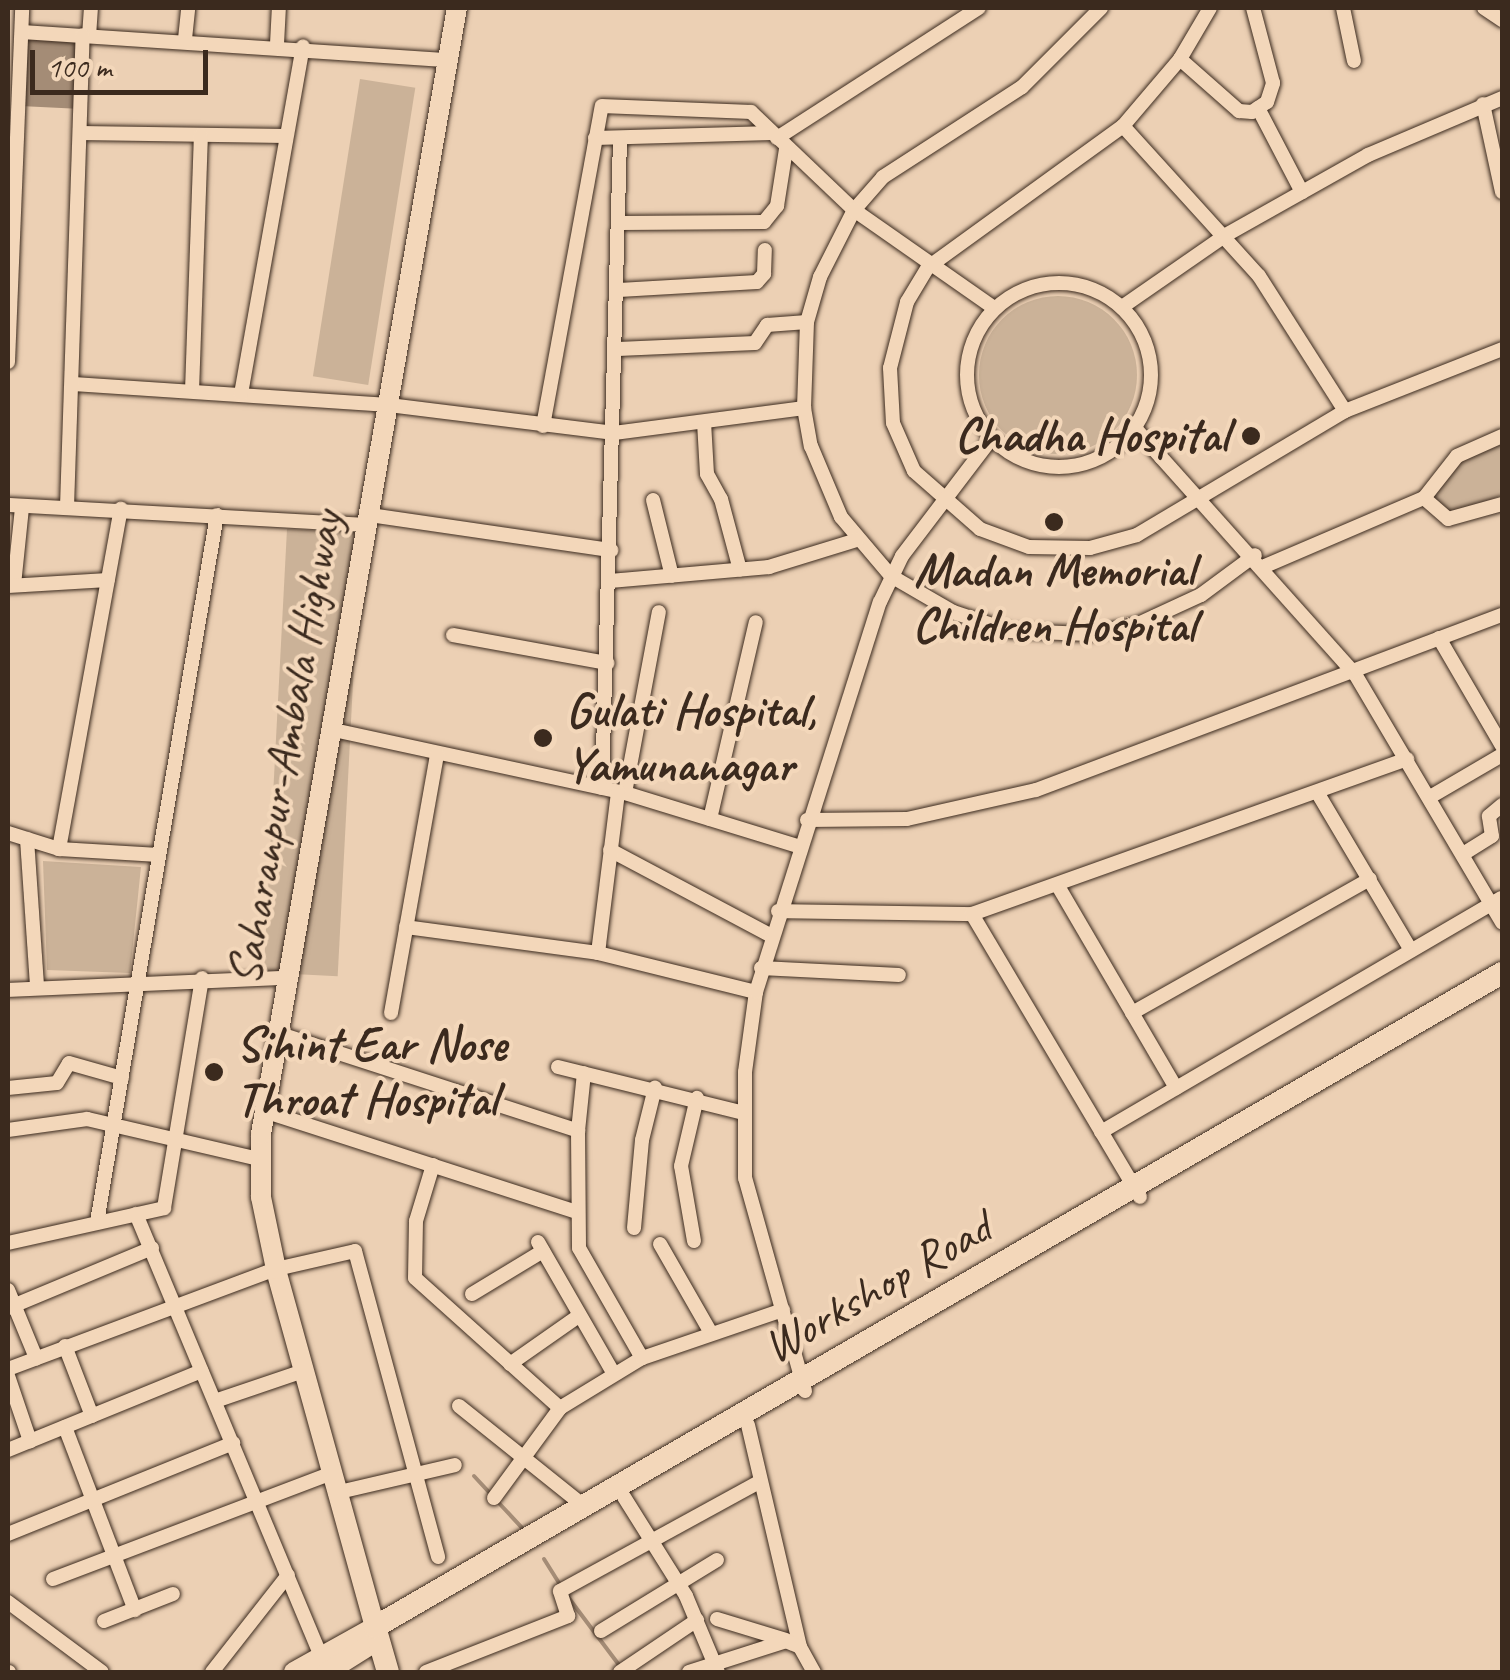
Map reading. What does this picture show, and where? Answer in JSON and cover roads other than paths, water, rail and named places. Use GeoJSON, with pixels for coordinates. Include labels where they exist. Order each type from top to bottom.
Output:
{"type":"FeatureCollection","features":[{"type":"Feature","properties":{"kind":"main road","name":"Saharanpur-Ambala Highway"},"geometry":{"type":"LineString","coordinates":[[388,1672],[332,1484],[276,1269],[259,1159],[285,978],[457,8]]}},
{"type":"Feature","properties":{"kind":"main road","name":"Workshop Road"},"geometry":{"type":"LineString","coordinates":[[377,1634],[584,1506],[803,1386],[1502,973]]}},
{"type":"Feature","properties":{"kind":"main road","name":"Workshop Road"},"geometry":{"type":"LineString","coordinates":[[1137,1191],[1502,988]]}},
{"type":"Feature","properties":{"kind":"main road","name":"Workshop Road"},"geometry":{"type":"LineString","coordinates":[[294,1672],[324,1664],[624,1497],[748,1425],[803,1386]]}},
{"type":"Feature","properties":{"kind":"street"},"geometry":{"type":"LineString","coordinates":[[8,362],[14,51],[22,32],[22,8]]}},
{"type":"Feature","properties":{"kind":"street"},"geometry":{"type":"LineString","coordinates":[[67,507],[80,133],[91,8]]}},
{"type":"Feature","properties":{"kind":"street"},"geometry":{"type":"LineString","coordinates":[[185,39],[188,8]]}},
{"type":"Feature","properties":{"kind":"street"},"geometry":{"type":"LineString","coordinates":[[276,44],[279,8]]}},
{"type":"Feature","properties":{"kind":"street"},"geometry":{"type":"LineString","coordinates":[[594,138],[778,140],[979,8]]}},
{"type":"Feature","properties":{"kind":"street"},"geometry":{"type":"LineString","coordinates":[[1101,8],[1022,88],[883,177],[854,210],[820,277],[807,322],[804,408],[819,474],[857,540],[892,576],[986,625],[1031,634],[1089,634],[1159,616],[1260,560],[1424,498],[1456,456],[1502,436]]}},
{"type":"Feature","properties":{"kind":"street"},"geometry":{"type":"LineString","coordinates":[[1210,8],[1180,59],[1123,126],[928,266],[896,334],[890,402],[907,458],[942,501],[1001,538],[1060,550],[1137,535],[1346,410],[1502,349]]}},
{"type":"Feature","properties":{"kind":"street"},"geometry":{"type":"LineString","coordinates":[[1180,59],[1238,111],[1258,108],[1274,89],[1254,8]]}},
{"type":"Feature","properties":{"kind":"street"},"geometry":{"type":"LineString","coordinates":[[1342,8],[1354,61]]}},
{"type":"Feature","properties":{"kind":"street"},"geometry":{"type":"LineString","coordinates":[[1484,8],[1502,20]]}},
{"type":"Feature","properties":{"kind":"street"},"geometry":{"type":"LineString","coordinates":[[22,32],[276,44],[448,60]]}},
{"type":"Feature","properties":{"kind":"street"},"geometry":{"type":"LineString","coordinates":[[240,394],[303,46]]}},
{"type":"Feature","properties":{"kind":"street"},"geometry":{"type":"LineString","coordinates":[[1122,306],[1226,235],[1302,192],[1416,130],[1502,98]]}},
{"type":"Feature","properties":{"kind":"street"},"geometry":{"type":"LineString","coordinates":[[1483,104],[1502,192]]}},
{"type":"Feature","properties":{"kind":"street"},"geometry":{"type":"LineString","coordinates":[[543,426],[594,138],[606,105],[750,112],[854,210],[928,266],[994,308]]}},
{"type":"Feature","properties":{"kind":"street"},"geometry":{"type":"LineString","coordinates":[[1258,108],[1302,192]]}},
{"type":"Feature","properties":{"kind":"street"},"geometry":{"type":"LineString","coordinates":[[1123,126],[1226,235],[1278,302],[1346,410]]}},
{"type":"Feature","properties":{"kind":"street"},"geometry":{"type":"LineString","coordinates":[[80,133],[286,136]]}},
{"type":"Feature","properties":{"kind":"street"},"geometry":{"type":"LineString","coordinates":[[192,391],[201,135]]}},
{"type":"Feature","properties":{"kind":"street"},"geometry":{"type":"LineString","coordinates":[[602,788],[618,349],[620,138]]}},
{"type":"Feature","properties":{"kind":"street"},"geometry":{"type":"LineString","coordinates":[[620,223],[764,222],[777,206],[778,140]]}},
{"type":"Feature","properties":{"kind":"street"},"geometry":{"type":"LineString","coordinates":[[619,290],[757,282],[764,274],[765,250]]}},
{"type":"Feature","properties":{"kind":"street"},"geometry":{"type":"LineString","coordinates":[[1044,283],[1098,291],[1122,306],[1148,351],[1149,390],[1134,427],[1104,454],[1066,467],[1013,456],[991,439],[975,415],[967,373],[977,331],[994,308],[1044,283]]}},
{"type":"Feature","properties":{"kind":"street"},"geometry":{"type":"LineString","coordinates":[[618,349],[754,344],[767,324],[807,322]]}},
{"type":"Feature","properties":{"kind":"street"},"geometry":{"type":"LineString","coordinates":[[72,384],[389,404],[614,433],[804,408]]}},
{"type":"Feature","properties":{"kind":"street"},"geometry":{"type":"LineString","coordinates":[[704,422],[707,474],[721,499],[740,570]]}},
{"type":"Feature","properties":{"kind":"street"},"geometry":{"type":"LineString","coordinates":[[1134,427],[1260,560],[1355,674],[1463,854],[1497,901],[1502,923]]}},
{"type":"Feature","properties":{"kind":"street"},"geometry":{"type":"LineString","coordinates":[[803,1386],[749,1204],[744,1112],[756,992],[806,820],[892,576],[942,501],[991,439]]}},
{"type":"Feature","properties":{"kind":"street"},"geometry":{"type":"LineString","coordinates":[[1424,498],[1448,519],[1502,504]]}},
{"type":"Feature","properties":{"kind":"street"},"geometry":{"type":"LineString","coordinates":[[653,500],[672,576]]}},
{"type":"Feature","properties":{"kind":"street"},"geometry":{"type":"LineString","coordinates":[[108,580],[10,586],[15,507],[369,520],[611,550]]}},
{"type":"Feature","properties":{"kind":"street"},"geometry":{"type":"LineString","coordinates":[[59,849],[122,508]]}},
{"type":"Feature","properties":{"kind":"street"},"geometry":{"type":"LineString","coordinates":[[97,1222],[217,514]]}},
{"type":"Feature","properties":{"kind":"street"},"geometry":{"type":"LineString","coordinates":[[610,582],[740,570],[857,540]]}},
{"type":"Feature","properties":{"kind":"street"},"geometry":{"type":"LineString","coordinates":[[598,953],[610,850],[658,612]]}},
{"type":"Feature","properties":{"kind":"street"},"geometry":{"type":"LineString","coordinates":[[806,820],[907,819],[990,803],[1355,674],[1502,615]]}},
{"type":"Feature","properties":{"kind":"street"},"geometry":{"type":"LineString","coordinates":[[710,819],[756,622]]}},
{"type":"Feature","properties":{"kind":"street"},"geometry":{"type":"LineString","coordinates":[[453,635],[607,663]]}},
{"type":"Feature","properties":{"kind":"street"},"geometry":{"type":"LineString","coordinates":[[1439,638],[1502,746]]}},
{"type":"Feature","properties":{"kind":"street"},"geometry":{"type":"LineString","coordinates":[[329,728],[622,792],[798,846]]}},
{"type":"Feature","properties":{"kind":"street"},"geometry":{"type":"LineString","coordinates":[[391,1013],[438,754]]}},
{"type":"Feature","properties":{"kind":"street"},"geometry":{"type":"LineString","coordinates":[[1430,797],[1502,755]]}},
{"type":"Feature","properties":{"kind":"street"},"geometry":{"type":"LineString","coordinates":[[778,911],[972,914],[1407,759]]}},
{"type":"Feature","properties":{"kind":"street"},"geometry":{"type":"LineString","coordinates":[[1317,792],[1411,950]]}},
{"type":"Feature","properties":{"kind":"street"},"geometry":{"type":"LineString","coordinates":[[1463,854],[1492,836],[1489,816],[1502,804]]}},
{"type":"Feature","properties":{"kind":"street"},"geometry":{"type":"LineString","coordinates":[[8,832],[59,849],[160,855]]}},
{"type":"Feature","properties":{"kind":"street"},"geometry":{"type":"LineString","coordinates":[[28,839],[38,987]]}},
{"type":"Feature","properties":{"kind":"street"},"geometry":{"type":"LineString","coordinates":[[610,850],[770,935]]}},
{"type":"Feature","properties":{"kind":"street"},"geometry":{"type":"LineString","coordinates":[[1132,1013],[1370,879]]}},
{"type":"Feature","properties":{"kind":"street"},"geometry":{"type":"LineString","coordinates":[[1058,886],[1176,1088]]}},
{"type":"Feature","properties":{"kind":"street"},"geometry":{"type":"LineString","coordinates":[[1101,1132],[1497,901]]}},
{"type":"Feature","properties":{"kind":"street"},"geometry":{"type":"LineString","coordinates":[[972,914],[1137,1191]]}},
{"type":"Feature","properties":{"kind":"street"},"geometry":{"type":"LineString","coordinates":[[406,928],[598,953],[756,992]]}},
{"type":"Feature","properties":{"kind":"street"},"geometry":{"type":"LineString","coordinates":[[761,968],[899,974]]}},
{"type":"Feature","properties":{"kind":"street"},"geometry":{"type":"LineString","coordinates":[[8,1243],[164,1208],[202,978]]}},
{"type":"Feature","properties":{"kind":"street"},"geometry":{"type":"LineString","coordinates":[[8,990],[138,980],[285,978]]}},
{"type":"Feature","properties":{"kind":"street"},"geometry":{"type":"LineString","coordinates":[[277,1032],[578,1132]]}},
{"type":"Feature","properties":{"kind":"street"},"geometry":{"type":"LineString","coordinates":[[8,1088],[57,1083],[69,1064],[122,1078]]}},
{"type":"Feature","properties":{"kind":"street"},"geometry":{"type":"LineString","coordinates":[[558,1067],[744,1112]]}},
{"type":"Feature","properties":{"kind":"street"},"geometry":{"type":"LineString","coordinates":[[584,1073],[578,1132],[579,1248],[642,1358]]}},
{"type":"Feature","properties":{"kind":"street"},"geometry":{"type":"LineString","coordinates":[[634,1228],[642,1140],[655,1088]]}},
{"type":"Feature","properties":{"kind":"street"},"geometry":{"type":"LineString","coordinates":[[694,1241],[681,1166],[697,1098]]}},
{"type":"Feature","properties":{"kind":"street"},"geometry":{"type":"LineString","coordinates":[[264,1111],[577,1212]]}},
{"type":"Feature","properties":{"kind":"street"},"geometry":{"type":"LineString","coordinates":[[8,1130],[75,1119],[173,1137],[259,1159]]}},
{"type":"Feature","properties":{"kind":"street"},"geometry":{"type":"LineString","coordinates":[[433,1165],[416,1221],[415,1278],[560,1408]]}},
{"type":"Feature","properties":{"kind":"street"},"geometry":{"type":"LineString","coordinates":[[136,1214],[324,1664]]}},
{"type":"Feature","properties":{"kind":"street"},"geometry":{"type":"LineString","coordinates":[[660,1244],[711,1333]]}},
{"type":"Feature","properties":{"kind":"street"},"geometry":{"type":"LineString","coordinates":[[472,1294],[541,1247],[614,1374]]}},
{"type":"Feature","properties":{"kind":"street"},"geometry":{"type":"LineString","coordinates":[[11,1307],[152,1248]]}},
{"type":"Feature","properties":{"kind":"street"},"geometry":{"type":"LineString","coordinates":[[30,1441],[8,1372],[65,1346],[276,1269],[359,1253],[438,1557]]}},
{"type":"Feature","properties":{"kind":"street"},"geometry":{"type":"LineString","coordinates":[[8,1290],[11,1307],[36,1358]]}},
{"type":"Feature","properties":{"kind":"street"},"geometry":{"type":"LineString","coordinates":[[494,1498],[560,1408],[642,1358],[783,1310]]}},
{"type":"Feature","properties":{"kind":"street"},"geometry":{"type":"LineString","coordinates":[[510,1364],[580,1315]]}},
{"type":"Feature","properties":{"kind":"street"},"geometry":{"type":"LineString","coordinates":[[65,1346],[92,1416]]}},
{"type":"Feature","properties":{"kind":"street"},"geometry":{"type":"LineString","coordinates":[[8,1450],[202,1371]]}},
{"type":"Feature","properties":{"kind":"street"},"geometry":{"type":"LineString","coordinates":[[215,1401],[303,1371]]}},
{"type":"Feature","properties":{"kind":"street"},"geometry":{"type":"LineString","coordinates":[[459,1406],[584,1506]]}},
{"type":"Feature","properties":{"kind":"street"},"geometry":{"type":"LineString","coordinates":[[748,1425],[794,1644],[814,1672]]}},
{"type":"Feature","properties":{"kind":"street"},"geometry":{"type":"LineString","coordinates":[[65,1426],[135,1610]]}},
{"type":"Feature","properties":{"kind":"street"},"geometry":{"type":"LineString","coordinates":[[8,1534],[232,1443]]}},
{"type":"Feature","properties":{"kind":"street"},"geometry":{"type":"LineString","coordinates":[[53,1579],[257,1501],[454,1464]]}},
{"type":"Feature","properties":{"kind":"street"},"geometry":{"type":"LineString","coordinates":[[426,1672],[568,1616],[563,1589],[759,1482]]}},
{"type":"Feature","properties":{"kind":"street"},"geometry":{"type":"LineString","coordinates":[[624,1497],[678,1584],[716,1667]]}},
{"type":"Feature","properties":{"kind":"street"},"geometry":{"type":"LineString","coordinates":[[602,1631],[717,1560]]}},
{"type":"Feature","properties":{"kind":"street"},"geometry":{"type":"LineString","coordinates":[[212,1672],[288,1576]]}},
{"type":"Feature","properties":{"kind":"street"},"geometry":{"type":"LineString","coordinates":[[104,1621],[173,1594]]}},
{"type":"Feature","properties":{"kind":"street"},"geometry":{"type":"LineString","coordinates":[[8,1602],[102,1672]]}},
{"type":"Feature","properties":{"kind":"street"},"geometry":{"type":"LineString","coordinates":[[717,1619],[794,1644]]}},
{"type":"Feature","properties":{"kind":"street"},"geometry":{"type":"LineString","coordinates":[[623,1670],[697,1620]]}},
{"type":"Feature","properties":{"kind":"street"},"geometry":{"type":"LineString","coordinates":[[689,1672],[794,1644]]}},
{"type":"Feature","properties":{"kind":"waterway"},"geometry":{"type":"LineString","coordinates":[[474,1476],[491,1494]]}},
{"type":"Feature","properties":{"kind":"waterway"},"geometry":{"type":"LineString","coordinates":[[497,1501],[522,1528]]}},
{"type":"Feature","properties":{"kind":"waterway"},"geometry":{"type":"LineString","coordinates":[[544,1559],[560,1585]]}},
{"type":"Feature","properties":{"kind":"waterway"},"geometry":{"type":"LineString","coordinates":[[568,1597],[619,1665]]}},
{"type":"Feature","properties":{"kind":"place","name":"Chadha Hospital"},"geometry":{"type":"Point","coordinates":[1251,436]}},
{"type":"Feature","properties":{"kind":"place","name":"Madan Memorial Children Hospital"},"geometry":{"type":"Point","coordinates":[1054,522]}},
{"type":"Feature","properties":{"kind":"place","name":"Gulati Hospital, Yamunanagar"},"geometry":{"type":"Point","coordinates":[543,738]}},
{"type":"Feature","properties":{"kind":"place","name":"Sihint Ear Nose Throat Hospital"},"geometry":{"type":"Point","coordinates":[214,1072]}}]}
